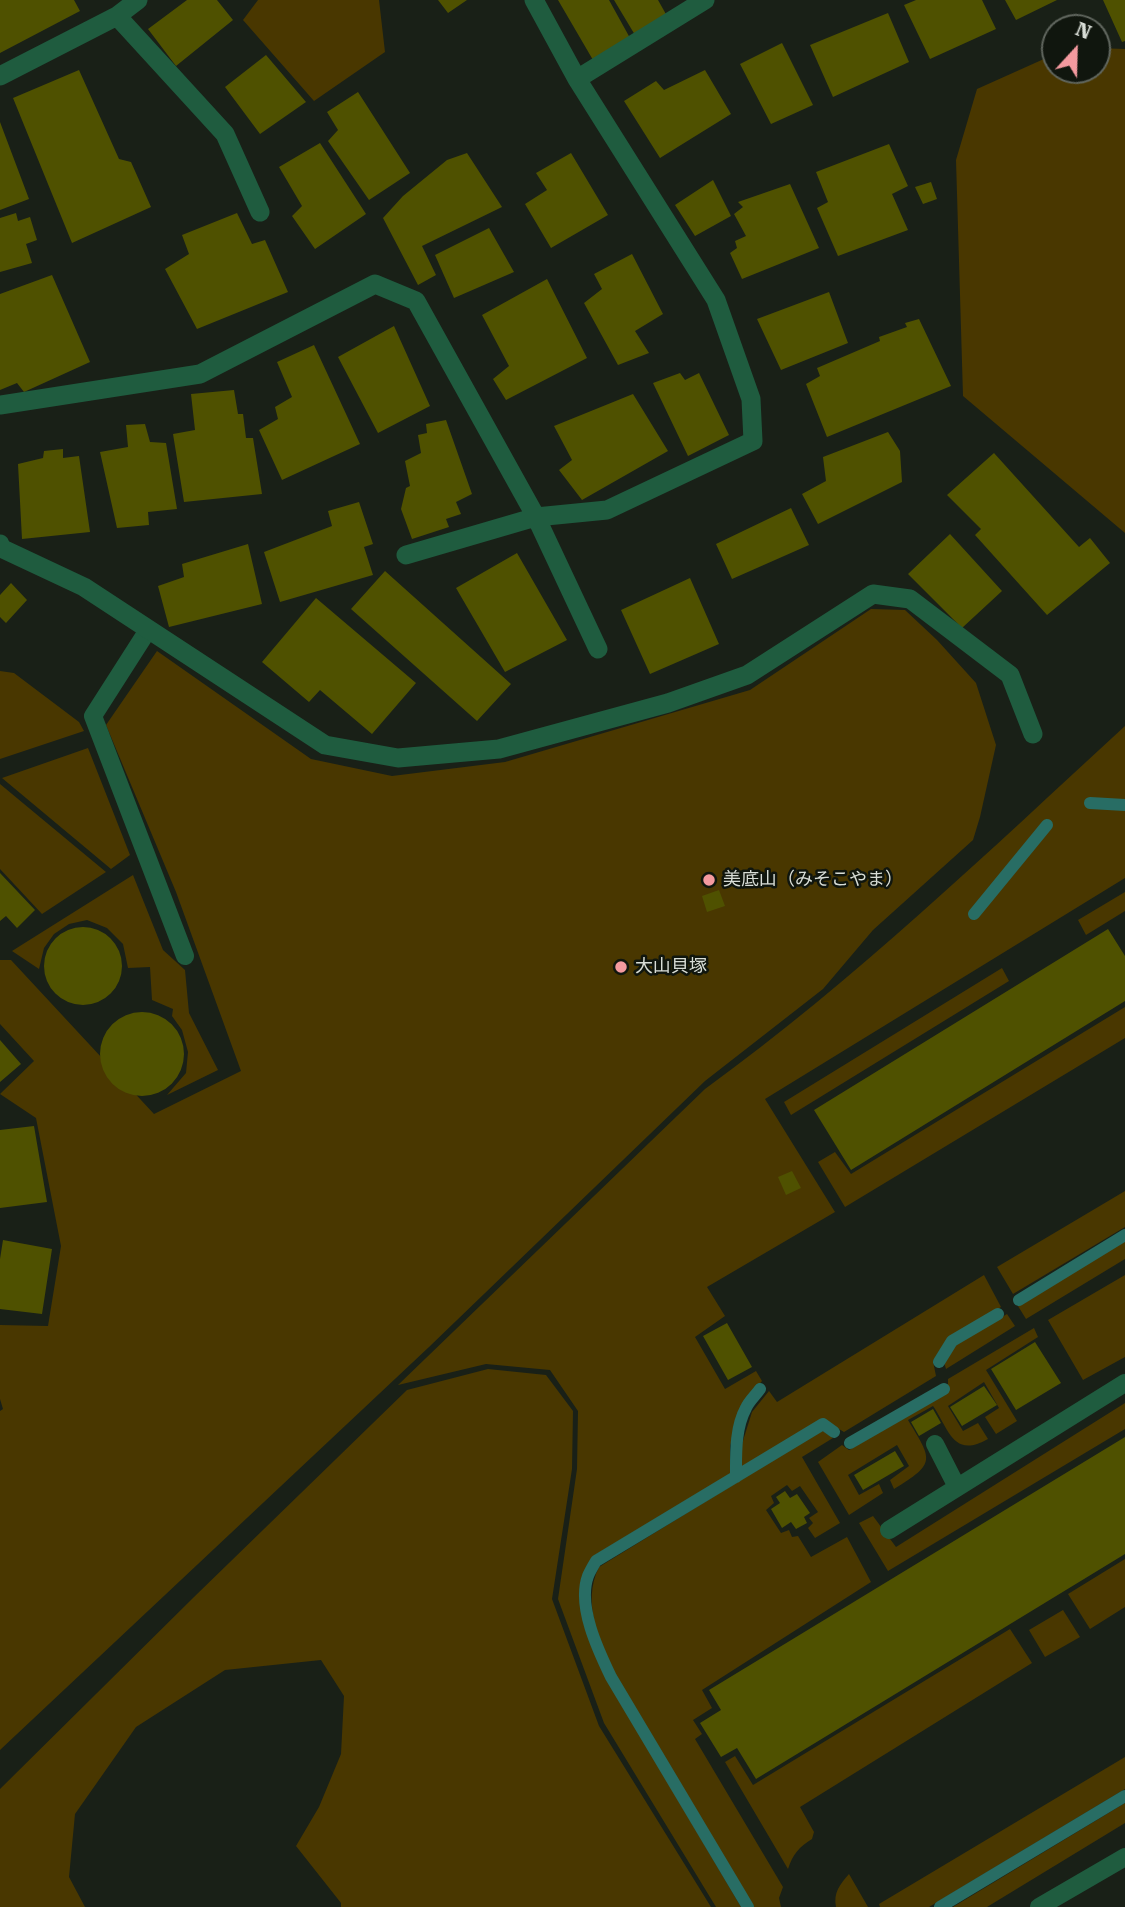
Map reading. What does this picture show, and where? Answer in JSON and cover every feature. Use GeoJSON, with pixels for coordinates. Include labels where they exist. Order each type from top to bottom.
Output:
{"type":"FeatureCollection","features":[{"type":"Feature","properties":{"kind":"street"},"geometry":{"type":"LineString","coordinates":[[0,76],[117,16],[138,0]]}},
{"type":"Feature","properties":{"kind":"street"},"geometry":{"type":"LineString","coordinates":[[406,555],[536,517],[607,510],[753,440],[751,399],[716,300],[577,79],[534,0]]}},
{"type":"Feature","properties":{"kind":"street"},"geometry":{"type":"LineString","coordinates":[[577,79],[705,0]]}},
{"type":"Feature","properties":{"kind":"street"},"geometry":{"type":"LineString","coordinates":[[117,16],[225,134],[260,212]]}},
{"type":"Feature","properties":{"kind":"street"},"geometry":{"type":"LineString","coordinates":[[0,405],[200,374],[375,284],[416,302],[536,517],[598,649]]}},
{"type":"Feature","properties":{"kind":"street"},"geometry":{"type":"LineString","coordinates":[[0,544],[1,548],[84,587],[325,745],[398,758],[499,749],[668,703],[747,675],[873,594],[910,599],[1010,675],[1033,734]]}},
{"type":"Feature","properties":{"kind":"lane"},"geometry":{"type":"LineString","coordinates":[[148,630],[93,716],[185,956]]}},
{"type":"Feature","properties":{"kind":"lane"},"geometry":{"type":"LineString","coordinates":[[889,1530],[1125,1383]]}},
{"type":"Feature","properties":{"kind":"lane"},"geometry":{"type":"LineString","coordinates":[[935,1444],[957,1487]]}},
{"type":"Feature","properties":{"kind":"lane"},"geometry":{"type":"LineString","coordinates":[[1039,1907],[1125,1857]]}},
{"type":"Feature","properties":{"kind":"shaded area"},"geometry":{"type":"Polygon","coordinates":[[[258,0],[379,0],[385,52],[314,101],[243,20],[258,0]]]}},
{"type":"Feature","properties":{"kind":"shaded area"},"geometry":{"type":"Polygon","coordinates":[[[1111,48],[1125,49],[1125,533],[963,396],[956,160],[977,89],[1041,60],[1041,84],[1111,84],[1111,48]]]}},
{"type":"Feature","properties":{"kind":"shaded area"},"geometry":{"type":"Polygon","coordinates":[[[871,609],[905,610],[976,683],[996,745],[973,840],[873,930],[823,989],[705,1081],[429,1347],[0,1750],[0,1411],[3,1409],[0,1399],[0,1325],[48,1326],[61,1246],[36,1118],[0,1094],[34,1061],[0,1024],[0,960],[11,960],[154,1114],[241,1071],[176,892],[106,725],[157,651],[311,759],[392,776],[505,762],[750,690],[871,609]]]}},
{"type":"Feature","properties":{"kind":"shaded area"},"geometry":{"type":"Polygon","coordinates":[[[0,671],[14,673],[79,722],[84,731],[0,759],[0,671]]]}},
{"type":"Feature","properties":{"kind":"shaded area"},"geometry":{"type":"Polygon","coordinates":[[[1125,726],[1125,878],[765,1099],[835,1212],[707,1287],[725,1316],[695,1337],[725,1389],[756,1371],[762,1381],[742,1405],[730,1446],[730,1474],[592,1557],[584,1575],[581,1591],[584,1618],[608,1681],[741,1907],[716,1907],[604,1723],[558,1599],[577,1469],[578,1411],[550,1370],[486,1364],[398,1385],[705,1089],[815,1004],[868,959],[1125,726]]]}},
{"type":"Feature","properties":{"kind":"shaded area"},"geometry":{"type":"Polygon","coordinates":[[[88,748],[130,855],[111,869],[2,778],[88,748]]]}},
{"type":"Feature","properties":{"kind":"shaded area"},"geometry":{"type":"Polygon","coordinates":[[[0,784],[106,872],[42,914],[0,869],[0,784]]]}},
{"type":"Feature","properties":{"kind":"shaded area"},"geometry":{"type":"Polygon","coordinates":[[[133,875],[163,950],[185,970],[189,1013],[218,1070],[167,1095],[186,1073],[188,1052],[182,1030],[172,1016],[173,1009],[152,1000],[150,967],[128,968],[123,944],[107,928],[87,920],[69,924],[54,934],[44,948],[39,969],[12,951],[133,875]]]}},
{"type":"Feature","properties":{"kind":"shaded area"},"geometry":{"type":"Polygon","coordinates":[[[1125,892],[1125,911],[1086,935],[1078,920],[1125,892]]]}},
{"type":"Feature","properties":{"kind":"shaded area"},"geometry":{"type":"Polygon","coordinates":[[[1002,968],[1009,981],[791,1115],[784,1102],[1002,968]]]}},
{"type":"Feature","properties":{"kind":"shaded area"},"geometry":{"type":"Polygon","coordinates":[[[1125,1007],[1125,1038],[845,1207],[818,1162],[835,1152],[851,1174],[1125,1007]]]}},
{"type":"Feature","properties":{"kind":"shaded area"},"geometry":{"type":"Polygon","coordinates":[[[1125,1191],[1125,1227],[1013,1294],[997,1267],[1125,1191]]]}},
{"type":"Feature","properties":{"kind":"shaded area"},"geometry":{"type":"Polygon","coordinates":[[[1125,1241],[1125,1259],[1026,1319],[1018,1306],[1125,1241]]]}},
{"type":"Feature","properties":{"kind":"shaded area"},"geometry":{"type":"Polygon","coordinates":[[[984,1275],[1001,1307],[948,1338],[933,1361],[936,1376],[844,1432],[824,1420],[742,1468],[741,1447],[752,1412],[769,1391],[777,1402],[984,1275]]]}},
{"type":"Feature","properties":{"kind":"shaded area"},"geometry":{"type":"Polygon","coordinates":[[[1125,1275],[1125,1357],[1083,1380],[1048,1320],[1125,1275]]]}},
{"type":"Feature","properties":{"kind":"shaded area"},"geometry":{"type":"Polygon","coordinates":[[[1007,1314],[1015,1326],[946,1369],[944,1362],[956,1345],[1007,1314]]]}},
{"type":"Feature","properties":{"kind":"shaded area"},"geometry":{"type":"Polygon","coordinates":[[[1034,1328],[1038,1337],[986,1370],[1017,1421],[996,1434],[985,1417],[999,1408],[984,1382],[948,1406],[963,1431],[978,1423],[988,1439],[967,1446],[953,1439],[933,1406],[908,1420],[922,1444],[926,1460],[924,1466],[894,1489],[890,1480],[909,1466],[897,1445],[848,1475],[859,1495],[879,1484],[883,1493],[849,1515],[818,1462],[842,1445],[849,1450],[948,1392],[948,1379],[1034,1328]]]}},
{"type":"Feature","properties":{"kind":"shaded area"},"geometry":{"type":"Polygon","coordinates":[[[488,1369],[546,1375],[573,1411],[572,1469],[552,1599],[599,1726],[711,1907],[341,1907],[341,1903],[296,1846],[319,1807],[341,1754],[344,1696],[321,1660],[225,1670],[136,1727],[75,1814],[69,1877],[85,1907],[0,1907],[0,1789],[407,1390],[488,1369]]]}},
{"type":"Feature","properties":{"kind":"shaded area"},"geometry":{"type":"Polygon","coordinates":[[[1125,1403],[1125,1429],[888,1571],[859,1523],[873,1516],[896,1547],[1125,1403]]]}},
{"type":"Feature","properties":{"kind":"shaded area"},"geometry":{"type":"Polygon","coordinates":[[[822,1430],[833,1438],[802,1457],[840,1523],[815,1538],[808,1528],[813,1523],[809,1518],[818,1512],[800,1486],[792,1491],[787,1485],[771,1496],[774,1503],[766,1510],[781,1533],[789,1530],[792,1537],[798,1536],[811,1557],[847,1537],[871,1582],[702,1690],[712,1708],[693,1720],[702,1734],[695,1739],[783,1887],[779,1898],[781,1907],[754,1907],[616,1677],[599,1637],[592,1609],[592,1595],[599,1567],[822,1430]]]}},
{"type":"Feature","properties":{"kind":"shaded area"},"geometry":{"type":"Polygon","coordinates":[[[1125,1559],[1125,1607],[1090,1629],[1068,1594],[1125,1559]]]}},
{"type":"Feature","properties":{"kind":"shaded area"},"geometry":{"type":"Polygon","coordinates":[[[1063,1610],[1080,1637],[1045,1657],[1029,1630],[1063,1610]]]}},
{"type":"Feature","properties":{"kind":"shaded area"},"geometry":{"type":"Polygon","coordinates":[[[1010,1629],[1032,1663],[800,1807],[814,1832],[812,1839],[794,1855],[788,1869],[725,1762],[735,1756],[753,1785],[1010,1629]]]}},
{"type":"Feature","properties":{"kind":"shaded area"},"geometry":{"type":"Polygon","coordinates":[[[1125,1757],[1125,1789],[929,1907],[880,1907],[879,1904],[1125,1757]]]}},
{"type":"Feature","properties":{"kind":"shaded area"},"geometry":{"type":"Polygon","coordinates":[[[1125,1803],[1125,1823],[987,1907],[953,1907],[1125,1803]]]}},
{"type":"Feature","properties":{"kind":"shaded area"},"geometry":{"type":"Polygon","coordinates":[[[849,1874],[868,1907],[836,1907],[838,1889],[849,1874]]]}},
{"type":"Feature","properties":{"kind":"building"},"geometry":{"type":"Polygon","coordinates":[[[0,0],[74,0],[80,11],[0,53],[0,0]]]}},
{"type":"Feature","properties":{"kind":"building"},"geometry":{"type":"Polygon","coordinates":[[[187,0],[217,0],[233,20],[176,66],[148,29],[187,0]]]}},
{"type":"Feature","properties":{"kind":"building"},"geometry":{"type":"Polygon","coordinates":[[[438,0],[467,0],[448,13],[438,0]]]}},
{"type":"Feature","properties":{"kind":"building"},"geometry":{"type":"Polygon","coordinates":[[[558,0],[609,0],[630,38],[593,60],[558,0]]]}},
{"type":"Feature","properties":{"kind":"building"},"geometry":{"type":"Polygon","coordinates":[[[614,0],[658,0],[667,16],[635,35],[614,0]]]}},
{"type":"Feature","properties":{"kind":"building"},"geometry":{"type":"Polygon","coordinates":[[[916,0],[982,0],[996,29],[930,59],[904,5],[916,0]]]}},
{"type":"Feature","properties":{"kind":"building"},"geometry":{"type":"Polygon","coordinates":[[[1005,0],[1057,0],[1016,20],[1005,0]]]}},
{"type":"Feature","properties":{"kind":"building"},"geometry":{"type":"Polygon","coordinates":[[[1103,0],[1125,0],[1125,41],[1122,42],[1103,0]]]}},
{"type":"Feature","properties":{"kind":"building"},"geometry":{"type":"Polygon","coordinates":[[[888,13],[909,62],[833,97],[810,45],[888,13]]]}},
{"type":"Feature","properties":{"kind":"building"},"geometry":{"type":"Polygon","coordinates":[[[782,43],[813,105],[771,124],[740,64],[782,43]]]}},
{"type":"Feature","properties":{"kind":"building"},"geometry":{"type":"Polygon","coordinates":[[[266,55],[306,102],[260,134],[225,87],[266,55]]]}},
{"type":"Feature","properties":{"kind":"building"},"geometry":{"type":"Polygon","coordinates":[[[79,70],[119,159],[131,162],[151,207],[72,243],[13,98],[79,70]]]}},
{"type":"Feature","properties":{"kind":"building"},"geometry":{"type":"Polygon","coordinates":[[[705,70],[731,114],[660,158],[624,101],[656,81],[664,90],[705,70]]]}},
{"type":"Feature","properties":{"kind":"building"},"geometry":{"type":"Polygon","coordinates":[[[358,92],[410,173],[369,200],[328,141],[338,130],[327,112],[358,92]]]}},
{"type":"Feature","properties":{"kind":"building"},"geometry":{"type":"Polygon","coordinates":[[[0,122],[29,199],[0,210],[0,122]]]}},
{"type":"Feature","properties":{"kind":"building"},"geometry":{"type":"Polygon","coordinates":[[[320,143],[366,214],[315,249],[292,216],[302,206],[279,167],[320,143]]]}},
{"type":"Feature","properties":{"kind":"building"},"geometry":{"type":"Polygon","coordinates":[[[889,144],[908,186],[892,194],[908,230],[838,256],[817,208],[828,202],[816,172],[889,144]]]}},
{"type":"Feature","properties":{"kind":"building"},"geometry":{"type":"Polygon","coordinates":[[[467,153],[502,207],[422,246],[436,275],[418,285],[383,218],[403,196],[447,160],[467,153]]]}},
{"type":"Feature","properties":{"kind":"building"},"geometry":{"type":"Polygon","coordinates":[[[571,153],[608,215],[551,248],[525,204],[547,190],[536,173],[571,153]]]}},
{"type":"Feature","properties":{"kind":"building"},"geometry":{"type":"Polygon","coordinates":[[[713,180],[731,216],[695,236],[675,205],[713,180]]]}},
{"type":"Feature","properties":{"kind":"building"},"geometry":{"type":"Polygon","coordinates":[[[931,182],[937,199],[923,204],[915,187],[931,182]]]}},
{"type":"Feature","properties":{"kind":"building"},"geometry":{"type":"Polygon","coordinates":[[[790,184],[819,248],[742,279],[730,253],[737,248],[735,241],[746,236],[734,214],[743,207],[738,202],[790,184]]]}},
{"type":"Feature","properties":{"kind":"building"},"geometry":{"type":"Polygon","coordinates":[[[16,213],[18,221],[30,217],[37,240],[26,244],[32,263],[0,272],[0,218],[16,213]]]}},
{"type":"Feature","properties":{"kind":"building"},"geometry":{"type":"Polygon","coordinates":[[[237,213],[252,244],[265,240],[288,292],[197,329],[165,269],[189,254],[182,235],[237,213]]]}},
{"type":"Feature","properties":{"kind":"building"},"geometry":{"type":"Polygon","coordinates":[[[489,228],[514,272],[454,298],[435,255],[489,228]]]}},
{"type":"Feature","properties":{"kind":"building"},"geometry":{"type":"Polygon","coordinates":[[[632,254],[663,314],[635,331],[649,353],[618,365],[584,303],[602,289],[594,274],[632,254]]]}},
{"type":"Feature","properties":{"kind":"building"},"geometry":{"type":"Polygon","coordinates":[[[52,275],[90,362],[24,392],[17,383],[0,390],[0,294],[52,275]]]}},
{"type":"Feature","properties":{"kind":"building"},"geometry":{"type":"Polygon","coordinates":[[[547,279],[587,358],[506,400],[493,379],[509,366],[482,315],[547,279]]]}},
{"type":"Feature","properties":{"kind":"building"},"geometry":{"type":"Polygon","coordinates":[[[829,292],[848,343],[781,370],[757,319],[829,292]]]}},
{"type":"Feature","properties":{"kind":"building"},"geometry":{"type":"Polygon","coordinates":[[[919,319],[951,386],[827,437],[806,384],[820,376],[817,368],[880,341],[879,337],[907,327],[905,323],[919,319]]]}},
{"type":"Feature","properties":{"kind":"building"},"geometry":{"type":"Polygon","coordinates":[[[394,326],[430,406],[378,433],[338,357],[394,326]]]}},
{"type":"Feature","properties":{"kind":"building"},"geometry":{"type":"Polygon","coordinates":[[[314,345],[360,444],[282,480],[259,430],[278,419],[275,407],[292,397],[277,362],[314,345]]]}},
{"type":"Feature","properties":{"kind":"building"},"geometry":{"type":"Polygon","coordinates":[[[680,373],[685,380],[699,373],[729,435],[688,456],[653,383],[680,373]]]}},
{"type":"Feature","properties":{"kind":"building"},"geometry":{"type":"Polygon","coordinates":[[[234,390],[238,414],[243,414],[246,438],[253,438],[262,494],[184,502],[173,434],[195,430],[191,394],[234,390]]]}},
{"type":"Feature","properties":{"kind":"building"},"geometry":{"type":"Polygon","coordinates":[[[633,394],[668,451],[582,500],[559,470],[572,460],[554,426],[633,394]]]}},
{"type":"Feature","properties":{"kind":"building"},"geometry":{"type":"Polygon","coordinates":[[[446,420],[472,494],[456,502],[461,514],[446,519],[449,527],[412,539],[401,509],[406,488],[410,486],[405,461],[421,453],[418,435],[427,433],[426,424],[446,420]]]}},
{"type":"Feature","properties":{"kind":"building"},"geometry":{"type":"Polygon","coordinates":[[[145,424],[150,442],[166,443],[177,509],[148,512],[149,525],[117,528],[100,452],[128,447],[126,425],[145,424]]]}},
{"type":"Feature","properties":{"kind":"building"},"geometry":{"type":"Polygon","coordinates":[[[888,432],[900,451],[902,482],[818,524],[802,494],[826,481],[823,457],[888,432]]]}},
{"type":"Feature","properties":{"kind":"building"},"geometry":{"type":"Polygon","coordinates":[[[63,449],[63,458],[79,456],[90,532],[22,539],[18,464],[43,458],[44,451],[63,449]]]}},
{"type":"Feature","properties":{"kind":"building"},"geometry":{"type":"Polygon","coordinates":[[[994,453],[1079,547],[1090,538],[1110,563],[1047,615],[975,535],[981,529],[947,495],[994,453]]]}},
{"type":"Feature","properties":{"kind":"building"},"geometry":{"type":"Polygon","coordinates":[[[359,502],[373,544],[364,547],[373,575],[280,602],[264,552],[332,526],[328,511],[359,502]]]}},
{"type":"Feature","properties":{"kind":"building"},"geometry":{"type":"Polygon","coordinates":[[[791,508],[809,545],[732,579],[716,544],[791,508]]]}},
{"type":"Feature","properties":{"kind":"building"},"geometry":{"type":"Polygon","coordinates":[[[950,534],[1002,591],[962,628],[908,574],[950,534]]]}},
{"type":"Feature","properties":{"kind":"building"},"geometry":{"type":"Polygon","coordinates":[[[248,544],[262,604],[169,627],[158,586],[184,577],[182,564],[248,544]]]}},
{"type":"Feature","properties":{"kind":"building"},"geometry":{"type":"Polygon","coordinates":[[[517,553],[567,640],[505,672],[456,588],[517,553]]]}},
{"type":"Feature","properties":{"kind":"building"},"geometry":{"type":"Polygon","coordinates":[[[385,571],[511,684],[477,721],[351,609],[385,571]]]}},
{"type":"Feature","properties":{"kind":"building"},"geometry":{"type":"Polygon","coordinates":[[[690,578],[719,644],[650,674],[621,610],[690,578]]]}},
{"type":"Feature","properties":{"kind":"building"},"geometry":{"type":"Polygon","coordinates":[[[11,583],[27,600],[6,623],[0,617],[0,595],[11,583]]]}},
{"type":"Feature","properties":{"kind":"building"},"geometry":{"type":"Polygon","coordinates":[[[316,598],[416,683],[372,734],[320,690],[309,702],[262,662],[316,598]]]}},
{"type":"Feature","properties":{"kind":"building"},"geometry":{"type":"Polygon","coordinates":[[[0,873],[35,910],[17,928],[6,916],[0,921],[0,873]]]}},
{"type":"Feature","properties":{"kind":"building"},"geometry":{"type":"Polygon","coordinates":[[[719,890],[725,906],[707,912],[702,896],[719,890]]]}},
{"type":"Feature","properties":{"kind":"building"},"geometry":{"type":"Polygon","coordinates":[[[83,927],[98,930],[111,938],[119,951],[122,966],[119,981],[111,994],[98,1002],[83,1005],[68,1002],[55,994],[47,981],[44,966],[47,951],[55,938],[68,930],[83,927]]]}},
{"type":"Feature","properties":{"kind":"building"},"geometry":{"type":"Polygon","coordinates":[[[1108,929],[1125,956],[1125,1001],[851,1170],[814,1110],[1108,929]]]}},
{"type":"Feature","properties":{"kind":"building"},"geometry":{"type":"Polygon","coordinates":[[[142,1012],[158,1015],[172,1024],[181,1038],[184,1054],[181,1070],[172,1084],[158,1093],[142,1096],[126,1093],[112,1084],[103,1070],[100,1054],[103,1038],[112,1024],[126,1015],[142,1012]]]}},
{"type":"Feature","properties":{"kind":"building"},"geometry":{"type":"Polygon","coordinates":[[[0,1040],[21,1064],[0,1082],[0,1040]]]}},
{"type":"Feature","properties":{"kind":"building"},"geometry":{"type":"Polygon","coordinates":[[[34,1126],[47,1202],[0,1208],[0,1130],[34,1126]]]}},
{"type":"Feature","properties":{"kind":"building"},"geometry":{"type":"Polygon","coordinates":[[[792,1171],[801,1188],[786,1195],[778,1177],[792,1171]]]}},
{"type":"Feature","properties":{"kind":"building"},"geometry":{"type":"Polygon","coordinates":[[[3,1240],[52,1249],[42,1314],[0,1309],[0,1259],[3,1240]]]}},
{"type":"Feature","properties":{"kind":"building"},"geometry":{"type":"Polygon","coordinates":[[[727,1323],[752,1367],[728,1380],[703,1336],[727,1323]]]}},
{"type":"Feature","properties":{"kind":"building"},"geometry":{"type":"Polygon","coordinates":[[[1035,1342],[1061,1383],[1016,1410],[991,1369],[1035,1342]]]}},
{"type":"Feature","properties":{"kind":"building"},"geometry":{"type":"Polygon","coordinates":[[[984,1386],[997,1405],[962,1426],[950,1407],[984,1386]]]}},
{"type":"Feature","properties":{"kind":"building"},"geometry":{"type":"Polygon","coordinates":[[[933,1409],[941,1423],[919,1436],[911,1422],[933,1409]]]}},
{"type":"Feature","properties":{"kind":"building"},"geometry":{"type":"Polygon","coordinates":[[[1125,1437],[1125,1554],[756,1779],[737,1748],[721,1757],[700,1723],[721,1710],[709,1690],[1125,1437]]]}},
{"type":"Feature","properties":{"kind":"building"},"geometry":{"type":"Polygon","coordinates":[[[895,1451],[904,1466],[863,1490],[854,1475],[895,1451]]]}},
{"type":"Feature","properties":{"kind":"building"},"geometry":{"type":"Polygon","coordinates":[[[785,1491],[790,1498],[797,1494],[810,1513],[804,1517],[807,1523],[796,1529],[791,1522],[782,1528],[771,1509],[780,1503],[776,1497],[785,1491]]]}},
{"type":"Feature","properties":{"kind":"waterway"},"geometry":{"type":"LineString","coordinates":[[1090,803],[1125,805]]}},
{"type":"Feature","properties":{"kind":"waterway"},"geometry":{"type":"LineString","coordinates":[[974,914],[1047,825]]}},
{"type":"Feature","properties":{"kind":"waterway"},"geometry":{"type":"LineString","coordinates":[[1019,1300],[1125,1235]]}},
{"type":"Feature","properties":{"kind":"waterway"},"geometry":{"type":"LineString","coordinates":[[939,1362],[952,1341],[998,1314]]}},
{"type":"Feature","properties":{"kind":"waterway"},"geometry":{"type":"LineString","coordinates":[[736,1477],[737,1441],[742,1416],[760,1389]]}},
{"type":"Feature","properties":{"kind":"waterway"},"geometry":{"type":"LineString","coordinates":[[850,1443],[944,1389]]}},
{"type":"Feature","properties":{"kind":"waterway"},"geometry":{"type":"LineString","coordinates":[[748,1907],[611,1677],[590,1628],[585,1588],[596,1561],[823,1424],[834,1432]]}},
{"type":"Feature","properties":{"kind":"waterway"},"geometry":{"type":"LineString","coordinates":[[940,1907],[1125,1796]]}},
{"type":"Feature","properties":{"kind":"place","name":"美底山（みそこやま）"},"geometry":{"type":"Point","coordinates":[709,880]}},
{"type":"Feature","properties":{"kind":"place","name":"大山貝塚"},"geometry":{"type":"Point","coordinates":[621,967]}}]}
